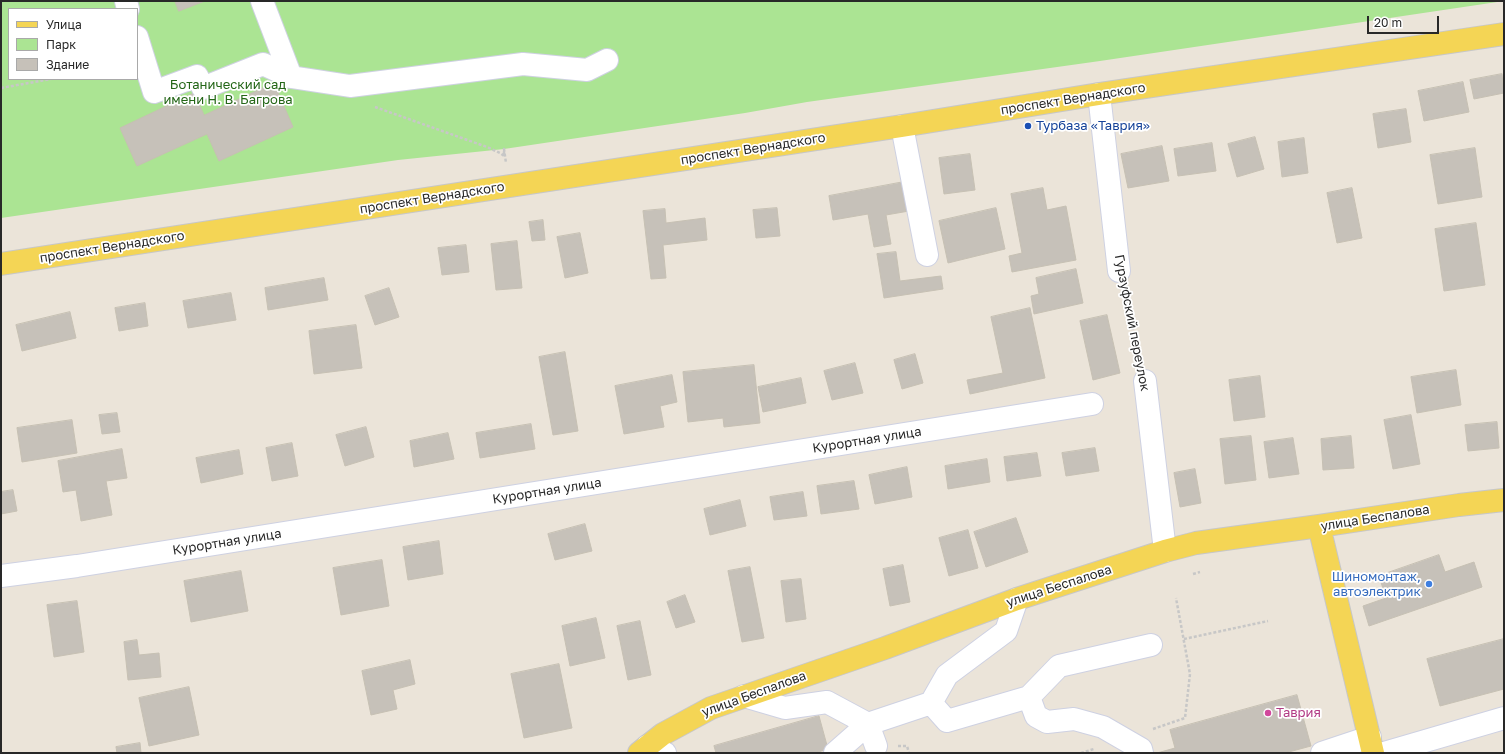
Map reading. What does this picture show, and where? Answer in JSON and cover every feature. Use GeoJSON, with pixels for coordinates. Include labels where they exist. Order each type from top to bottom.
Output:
{"type":"FeatureCollection","features":[{"type":"Feature","properties":{"kind":"main road","name":"проспект Вернадского"},"geometry":{"type":"LineString","coordinates":[[1,264],[902,126],[1099,94],[1504,34]]}},
{"type":"Feature","properties":{"kind":"main road","name":"улица Беспалова"},"geometry":{"type":"LineString","coordinates":[[650,751],[663,734],[711,708],[885,648],[1017,599],[1165,551],[1196,543],[1459,505],[1504,500]]}},
{"type":"Feature","properties":{"kind":"main road"},"geometry":{"type":"LineString","coordinates":[[1319,526],[1376,748]]}},
{"type":"Feature","properties":{"kind":"street"},"geometry":{"type":"LineString","coordinates":[[262,1],[291,77]]}},
{"type":"Feature","properties":{"kind":"street"},"geometry":{"type":"LineString","coordinates":[[138,40],[154,92],[197,76],[203,88],[263,64],[291,77],[350,86],[522,64],[587,70],[607,60]]}},
{"type":"Feature","properties":{"kind":"street","name":"Гурзуфский переулок"},"geometry":{"type":"LineString","coordinates":[[1099,94],[1119,271]]}},
{"type":"Feature","properties":{"kind":"street"},"geometry":{"type":"LineString","coordinates":[[902,126],[927,255]]}},
{"type":"Feature","properties":{"kind":"street","name":"Гурзуфский переулок"},"geometry":{"type":"LineString","coordinates":[[1145,381],[1165,551]]}},
{"type":"Feature","properties":{"kind":"street","name":"Курортная улица"},"geometry":{"type":"LineString","coordinates":[[1,576],[77,566],[1092,404]]}},
{"type":"Feature","properties":{"kind":"street"},"geometry":{"type":"LineString","coordinates":[[835,753],[868,724],[931,703],[947,675],[1006,632],[1017,599]]}},
{"type":"Feature","properties":{"kind":"street"},"geometry":{"type":"LineString","coordinates":[[931,703],[947,721],[1029,697],[1059,666],[1151,645]]}},
{"type":"Feature","properties":{"kind":"street"},"geometry":{"type":"LineString","coordinates":[[744,696],[785,708],[827,702],[868,724],[876,746]]}},
{"type":"Feature","properties":{"kind":"street"},"geometry":{"type":"LineString","coordinates":[[1029,697],[1036,716],[1047,722],[1074,719],[1103,727],[1141,748],[1142,753]]}},
{"type":"Feature","properties":{"kind":"street"},"geometry":{"type":"LineString","coordinates":[[1322,753],[1376,748],[1504,718]]}},
{"type":"Feature","properties":{"kind":"path"},"geometry":{"type":"LineString","coordinates":[[1,88],[45,80]]}},
{"type":"Feature","properties":{"kind":"path"},"geometry":{"type":"LineString","coordinates":[[369,105],[487,147],[504,156],[504,148],[506,164]]}},
{"type":"Feature","properties":{"kind":"path","name":"Гурзуфский переулок"},"geometry":{"type":"LineString","coordinates":[[1119,271],[1145,381]]}},
{"type":"Feature","properties":{"kind":"path"},"geometry":{"type":"LineString","coordinates":[[1193,574],[1200,572]]}},
{"type":"Feature","properties":{"kind":"path"},"geometry":{"type":"LineString","coordinates":[[1176,598],[1190,674],[1185,718]]}},
{"type":"Feature","properties":{"kind":"path"},"geometry":{"type":"LineString","coordinates":[[1184,639],[1268,621]]}},
{"type":"Feature","properties":{"kind":"path"},"geometry":{"type":"LineString","coordinates":[[907,746],[909,753]]}},
{"type":"Feature","properties":{"kind":"green space","name":"Ботанический сад имени Н. В. Багрова"},"geometry":{"type":"Polygon","coordinates":[[[1,1],[1504,1],[1100,61],[807,102],[745,113],[504,149],[398,160],[1,218],[1,1]]]}},
{"type":"Feature","properties":{"kind":"building"},"geometry":{"type":"Polygon","coordinates":[[[175,1],[205,1],[179,11],[175,1]]]}},
{"type":"Feature","properties":{"kind":"building"},"geometry":{"type":"Polygon","coordinates":[[[1502,74],[1504,93],[1474,99],[1470,80],[1502,74]]]}},
{"type":"Feature","properties":{"kind":"building"},"geometry":{"type":"Polygon","coordinates":[[[1463,82],[1469,112],[1424,121],[1418,91],[1463,82]]]}},
{"type":"Feature","properties":{"kind":"building"},"geometry":{"type":"Polygon","coordinates":[[[274,83],[293,127],[219,161],[207,134],[137,166],[120,128],[194,93],[204,115],[274,83]]]}},
{"type":"Feature","properties":{"kind":"building"},"geometry":{"type":"Polygon","coordinates":[[[1406,109],[1411,142],[1378,148],[1373,114],[1406,109]]]}},
{"type":"Feature","properties":{"kind":"building"},"geometry":{"type":"Polygon","coordinates":[[[1255,137],[1264,169],[1237,177],[1228,144],[1255,137]]]}},
{"type":"Feature","properties":{"kind":"building"},"geometry":{"type":"Polygon","coordinates":[[[1304,138],[1308,173],[1282,177],[1278,142],[1304,138]]]}},
{"type":"Feature","properties":{"kind":"building"},"geometry":{"type":"Polygon","coordinates":[[[1212,143],[1216,171],[1178,176],[1174,149],[1212,143]]]}},
{"type":"Feature","properties":{"kind":"building"},"geometry":{"type":"Polygon","coordinates":[[[1162,146],[1169,181],[1128,188],[1121,154],[1162,146]]]}},
{"type":"Feature","properties":{"kind":"building"},"geometry":{"type":"Polygon","coordinates":[[[1475,148],[1482,197],[1438,204],[1430,155],[1475,148]]]}},
{"type":"Feature","properties":{"kind":"building"},"geometry":{"type":"Polygon","coordinates":[[[970,154],[975,190],[944,194],[939,158],[970,154]]]}},
{"type":"Feature","properties":{"kind":"building"},"geometry":{"type":"Polygon","coordinates":[[[904,182],[909,211],[886,215],[891,244],[874,247],[868,214],[833,220],[829,196],[904,182]]]}},
{"type":"Feature","properties":{"kind":"building"},"geometry":{"type":"Polygon","coordinates":[[[1043,188],[1047,210],[1066,206],[1076,260],[1012,272],[1009,256],[1022,253],[1011,194],[1043,188]]]}},
{"type":"Feature","properties":{"kind":"building"},"geometry":{"type":"Polygon","coordinates":[[[1352,188],[1362,238],[1337,243],[1327,193],[1352,188]]]}},
{"type":"Feature","properties":{"kind":"building"},"geometry":{"type":"Polygon","coordinates":[[[777,208],[780,236],[756,238],[753,210],[777,208]]]}},
{"type":"Feature","properties":{"kind":"building"},"geometry":{"type":"Polygon","coordinates":[[[996,208],[1005,249],[948,263],[939,221],[996,208]]]}},
{"type":"Feature","properties":{"kind":"building"},"geometry":{"type":"Polygon","coordinates":[[[665,209],[666,223],[705,218],[707,240],[663,245],[666,278],[651,279],[643,211],[665,209]]]}},
{"type":"Feature","properties":{"kind":"building"},"geometry":{"type":"Polygon","coordinates":[[[543,220],[545,240],[532,241],[529,222],[543,220]]]}},
{"type":"Feature","properties":{"kind":"building"},"geometry":{"type":"Polygon","coordinates":[[[1476,223],[1485,285],[1444,291],[1435,229],[1476,223]]]}},
{"type":"Feature","properties":{"kind":"building"},"geometry":{"type":"Polygon","coordinates":[[[580,233],[588,273],[565,278],[557,237],[580,233]]]}},
{"type":"Feature","properties":{"kind":"building"},"geometry":{"type":"Polygon","coordinates":[[[517,241],[522,288],[496,290],[491,244],[517,241]]]}},
{"type":"Feature","properties":{"kind":"building"},"geometry":{"type":"Polygon","coordinates":[[[466,245],[469,272],[442,275],[438,248],[466,245]]]}},
{"type":"Feature","properties":{"kind":"building"},"geometry":{"type":"Polygon","coordinates":[[[896,252],[900,281],[941,276],[943,289],[884,298],[877,254],[896,252]]]}},
{"type":"Feature","properties":{"kind":"building"},"geometry":{"type":"Polygon","coordinates":[[[1076,269],[1083,303],[1034,314],[1031,296],[1039,294],[1036,278],[1076,269]]]}},
{"type":"Feature","properties":{"kind":"building"},"geometry":{"type":"Polygon","coordinates":[[[324,278],[328,300],[268,310],[265,288],[324,278]]]}},
{"type":"Feature","properties":{"kind":"building"},"geometry":{"type":"Polygon","coordinates":[[[389,288],[399,317],[375,325],[365,296],[389,288]]]}},
{"type":"Feature","properties":{"kind":"building"},"geometry":{"type":"Polygon","coordinates":[[[231,293],[236,320],[188,328],[183,301],[231,293]]]}},
{"type":"Feature","properties":{"kind":"building"},"geometry":{"type":"Polygon","coordinates":[[[145,303],[148,326],[119,331],[115,308],[145,303]]]}},
{"type":"Feature","properties":{"kind":"building"},"geometry":{"type":"Polygon","coordinates":[[[1030,308],[1045,378],[970,394],[967,380],[1003,373],[991,317],[1030,308]]]}},
{"type":"Feature","properties":{"kind":"building"},"geometry":{"type":"Polygon","coordinates":[[[70,312],[76,338],[22,351],[16,325],[70,312]]]}},
{"type":"Feature","properties":{"kind":"building"},"geometry":{"type":"Polygon","coordinates":[[[1107,315],[1120,373],[1093,380],[1080,321],[1107,315]]]}},
{"type":"Feature","properties":{"kind":"building"},"geometry":{"type":"Polygon","coordinates":[[[356,325],[362,368],[314,374],[309,331],[356,325]]]}},
{"type":"Feature","properties":{"kind":"building"},"geometry":{"type":"Polygon","coordinates":[[[565,352],[578,431],[553,435],[539,357],[565,352]]]}},
{"type":"Feature","properties":{"kind":"building"},"geometry":{"type":"Polygon","coordinates":[[[915,354],[923,383],[902,389],[894,360],[915,354]]]}},
{"type":"Feature","properties":{"kind":"building"},"geometry":{"type":"Polygon","coordinates":[[[855,363],[863,393],[832,400],[824,371],[855,363]]]}},
{"type":"Feature","properties":{"kind":"building"},"geometry":{"type":"Polygon","coordinates":[[[754,365],[760,423],[724,427],[723,418],[688,422],[683,372],[754,365]]]}},
{"type":"Feature","properties":{"kind":"building"},"geometry":{"type":"Polygon","coordinates":[[[1456,370],[1461,405],[1417,413],[1411,377],[1456,370]]]}},
{"type":"Feature","properties":{"kind":"building"},"geometry":{"type":"Polygon","coordinates":[[[672,375],[677,402],[660,406],[664,427],[624,434],[615,386],[672,375]]]}},
{"type":"Feature","properties":{"kind":"building"},"geometry":{"type":"Polygon","coordinates":[[[1260,376],[1265,417],[1234,421],[1229,380],[1260,376]]]}},
{"type":"Feature","properties":{"kind":"building"},"geometry":{"type":"Polygon","coordinates":[[[801,378],[806,403],[763,412],[758,387],[801,378]]]}},
{"type":"Feature","properties":{"kind":"building"},"geometry":{"type":"Polygon","coordinates":[[[117,413],[120,432],[102,434],[99,415],[117,413]]]}},
{"type":"Feature","properties":{"kind":"building"},"geometry":{"type":"Polygon","coordinates":[[[1411,415],[1420,464],[1393,469],[1384,420],[1411,415]]]}},
{"type":"Feature","properties":{"kind":"building"},"geometry":{"type":"Polygon","coordinates":[[[72,420],[77,453],[22,462],[17,428],[72,420]]]}},
{"type":"Feature","properties":{"kind":"building"},"geometry":{"type":"Polygon","coordinates":[[[1497,422],[1499,448],[1468,451],[1465,425],[1497,422]]]}},
{"type":"Feature","properties":{"kind":"building"},"geometry":{"type":"Polygon","coordinates":[[[531,424],[535,449],[480,458],[476,433],[531,424]]]}},
{"type":"Feature","properties":{"kind":"building"},"geometry":{"type":"Polygon","coordinates":[[[366,427],[374,457],[345,466],[336,435],[366,427]]]}},
{"type":"Feature","properties":{"kind":"building"},"geometry":{"type":"Polygon","coordinates":[[[448,433],[454,459],[414,467],[410,441],[448,433]]]}},
{"type":"Feature","properties":{"kind":"building"},"geometry":{"type":"Polygon","coordinates":[[[1251,436],[1256,480],[1225,484],[1220,439],[1251,436]]]}},
{"type":"Feature","properties":{"kind":"building"},"geometry":{"type":"Polygon","coordinates":[[[1351,436],[1354,468],[1323,470],[1321,439],[1351,436]]]}},
{"type":"Feature","properties":{"kind":"building"},"geometry":{"type":"Polygon","coordinates":[[[1293,438],[1299,474],[1269,478],[1264,442],[1293,438]]]}},
{"type":"Feature","properties":{"kind":"building"},"geometry":{"type":"Polygon","coordinates":[[[292,443],[298,476],[272,481],[266,448],[292,443]]]}},
{"type":"Feature","properties":{"kind":"building"},"geometry":{"type":"Polygon","coordinates":[[[1095,448],[1099,471],[1066,476],[1062,453],[1095,448]]]}},
{"type":"Feature","properties":{"kind":"building"},"geometry":{"type":"Polygon","coordinates":[[[122,449],[127,478],[106,481],[112,515],[81,521],[76,490],[63,492],[58,461],[122,449]]]}},
{"type":"Feature","properties":{"kind":"building"},"geometry":{"type":"Polygon","coordinates":[[[239,450],[243,474],[201,483],[196,458],[239,450]]]}},
{"type":"Feature","properties":{"kind":"building"},"geometry":{"type":"Polygon","coordinates":[[[1037,453],[1041,476],[1007,481],[1004,457],[1037,453]]]}},
{"type":"Feature","properties":{"kind":"building"},"geometry":{"type":"Polygon","coordinates":[[[987,459],[990,482],[948,489],[945,466],[987,459]]]}},
{"type":"Feature","properties":{"kind":"building"},"geometry":{"type":"Polygon","coordinates":[[[907,467],[912,497],[875,504],[869,475],[907,467]]]}},
{"type":"Feature","properties":{"kind":"building"},"geometry":{"type":"Polygon","coordinates":[[[1195,469],[1201,503],[1180,507],[1174,473],[1195,469]]]}},
{"type":"Feature","properties":{"kind":"building"},"geometry":{"type":"Polygon","coordinates":[[[854,481],[859,509],[821,514],[817,486],[854,481]]]}},
{"type":"Feature","properties":{"kind":"building"},"geometry":{"type":"Polygon","coordinates":[[[13,490],[17,511],[1,514],[1,492],[13,490]]]}},
{"type":"Feature","properties":{"kind":"building"},"geometry":{"type":"Polygon","coordinates":[[[803,492],[807,516],[774,520],[770,497],[803,492]]]}},
{"type":"Feature","properties":{"kind":"building"},"geometry":{"type":"Polygon","coordinates":[[[740,500],[746,526],[710,535],[704,509],[740,500]]]}},
{"type":"Feature","properties":{"kind":"building"},"geometry":{"type":"Polygon","coordinates":[[[1016,518],[1028,552],[986,567],[974,532],[1016,518]]]}},
{"type":"Feature","properties":{"kind":"building"},"geometry":{"type":"Polygon","coordinates":[[[585,524],[592,551],[555,560],[548,534],[585,524]]]}},
{"type":"Feature","properties":{"kind":"building"},"geometry":{"type":"Polygon","coordinates":[[[968,530],[978,568],[949,576],[939,538],[968,530]]]}},
{"type":"Feature","properties":{"kind":"building"},"geometry":{"type":"Polygon","coordinates":[[[439,541],[443,574],[408,580],[403,547],[439,541]]]}},
{"type":"Feature","properties":{"kind":"building"},"geometry":{"type":"Polygon","coordinates":[[[1439,555],[1445,572],[1474,562],[1482,587],[1369,626],[1363,606],[1386,598],[1379,576],[1439,555]]]}},
{"type":"Feature","properties":{"kind":"building"},"geometry":{"type":"Polygon","coordinates":[[[382,560],[389,606],[341,615],[333,568],[382,560]]]}},
{"type":"Feature","properties":{"kind":"building"},"geometry":{"type":"Polygon","coordinates":[[[903,565],[910,602],[890,606],[883,569],[903,565]]]}},
{"type":"Feature","properties":{"kind":"building"},"geometry":{"type":"Polygon","coordinates":[[[750,567],[764,638],[742,642],[728,571],[750,567]]]}},
{"type":"Feature","properties":{"kind":"building"},"geometry":{"type":"Polygon","coordinates":[[[241,571],[248,611],[191,622],[184,581],[241,571]]]}},
{"type":"Feature","properties":{"kind":"building"},"geometry":{"type":"Polygon","coordinates":[[[801,579],[806,619],[786,622],[781,581],[801,579]]]}},
{"type":"Feature","properties":{"kind":"building"},"geometry":{"type":"Polygon","coordinates":[[[685,595],[695,622],[676,628],[667,602],[685,595]]]}},
{"type":"Feature","properties":{"kind":"building"},"geometry":{"type":"Polygon","coordinates":[[[77,601],[84,652],[54,657],[47,605],[77,601]]]}},
{"type":"Feature","properties":{"kind":"building"},"geometry":{"type":"Polygon","coordinates":[[[596,618],[605,658],[570,666],[562,626],[596,618]]]}},
{"type":"Feature","properties":{"kind":"building"},"geometry":{"type":"Polygon","coordinates":[[[640,621],[651,675],[628,680],[617,626],[640,621]]]}},
{"type":"Feature","properties":{"kind":"building"},"geometry":{"type":"Polygon","coordinates":[[[1504,639],[1504,689],[1440,706],[1427,659],[1504,639]]]}},
{"type":"Feature","properties":{"kind":"building"},"geometry":{"type":"Polygon","coordinates":[[[137,640],[139,655],[159,653],[161,677],[128,680],[124,642],[137,640]]]}},
{"type":"Feature","properties":{"kind":"building"},"geometry":{"type":"Polygon","coordinates":[[[410,660],[415,684],[393,690],[397,709],[371,715],[362,671],[410,660]]]}},
{"type":"Feature","properties":{"kind":"building"},"geometry":{"type":"Polygon","coordinates":[[[559,664],[572,728],[524,738],[511,674],[559,664]]]}},
{"type":"Feature","properties":{"kind":"building"},"geometry":{"type":"Polygon","coordinates":[[[189,687],[199,735],[149,746],[139,698],[189,687]]]}},
{"type":"Feature","properties":{"kind":"building","name":"Таврия"},"geometry":{"type":"Polygon","coordinates":[[[1297,695],[1311,746],[1285,753],[1157,753],[1175,748],[1170,730],[1297,695]]]}},
{"type":"Feature","properties":{"kind":"building"},"geometry":{"type":"Polygon","coordinates":[[[819,716],[828,749],[815,753],[716,753],[714,746],[819,716]]]}},
{"type":"Feature","properties":{"kind":"building"},"geometry":{"type":"Polygon","coordinates":[[[140,743],[141,753],[117,753],[116,747],[140,743]]]}},
{"type":"Feature","properties":{"kind":"place","name":"Турбаза «Таврия»"},"geometry":{"type":"Point","coordinates":[1028,126]}},
{"type":"Feature","properties":{"kind":"place","name":"Шиномонтаж, автоэлектрик"},"geometry":{"type":"Point","coordinates":[1429,584]}},
{"type":"Feature","properties":{"kind":"place","name":"Таврия"},"geometry":{"type":"Point","coordinates":[1268,713]}}]}
